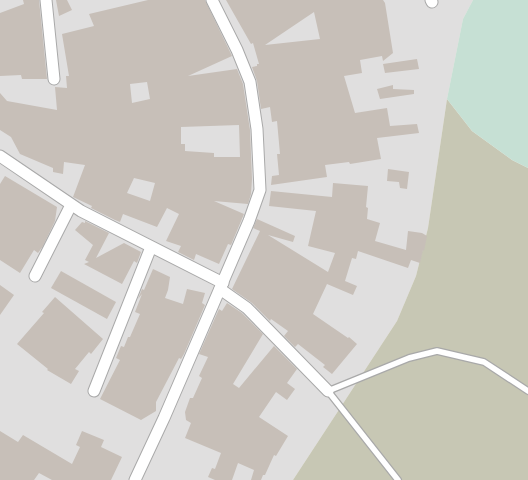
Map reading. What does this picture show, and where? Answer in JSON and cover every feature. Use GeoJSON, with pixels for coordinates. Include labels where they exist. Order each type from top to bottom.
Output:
{"type":"FeatureCollection","features":[{"type":"Feature","properties":{"kind":"street"},"geometry":{"type":"LineString","coordinates":[[46,0],[54,79]]}},
{"type":"Feature","properties":{"kind":"street"},"geometry":{"type":"LineString","coordinates":[[135,480],[164,418],[221,286],[249,221],[260,190],[257,129],[250,82],[237,50],[212,0]]}},
{"type":"Feature","properties":{"kind":"street"},"geometry":{"type":"LineString","coordinates":[[0,156],[70,205],[151,247],[221,286],[247,308],[328,391]]}},
{"type":"Feature","properties":{"kind":"street"},"geometry":{"type":"LineString","coordinates":[[35,276],[70,205]]}},
{"type":"Feature","properties":{"kind":"street"},"geometry":{"type":"LineString","coordinates":[[94,391],[151,247]]}},
{"type":"Feature","properties":{"kind":"lane"},"geometry":{"type":"LineString","coordinates":[[398,480],[328,391],[408,358],[437,351],[484,362],[528,391]]}},
{"type":"Feature","properties":{"kind":"shaded area"},"geometry":{"type":"Polygon","coordinates":[[[0,0],[473,0],[463,19],[447,99],[428,228],[416,276],[397,321],[293,480],[0,480],[0,0]]]}},
{"type":"Feature","properties":{"kind":"shaded area"},"geometry":{"type":"Polygon","coordinates":[[[473,0],[528,0],[528,168],[512,160],[472,131],[447,99],[463,19],[473,0]]]}},
{"type":"Feature","properties":{"kind":"shaded area"},"geometry":{"type":"Polygon","coordinates":[[[447,99],[472,131],[512,160],[528,168],[528,480],[293,480],[397,321],[416,276],[428,228],[447,99]]]}},
{"type":"Feature","properties":{"kind":"building"},"geometry":{"type":"Polygon","coordinates":[[[23,0],[39,0],[47,79],[22,79],[21,75],[0,76],[0,13],[24,4],[23,0]]]}},
{"type":"Feature","properties":{"kind":"building"},"geometry":{"type":"Polygon","coordinates":[[[56,0],[67,0],[72,10],[59,16],[56,0]]]}},
{"type":"Feature","properties":{"kind":"building"},"geometry":{"type":"Polygon","coordinates":[[[148,0],[205,0],[232,56],[188,76],[237,69],[243,84],[250,130],[252,179],[251,194],[248,204],[214,201],[244,214],[231,245],[228,244],[219,264],[196,254],[194,260],[178,252],[181,246],[166,241],[179,214],[167,208],[157,227],[123,214],[120,222],[115,220],[91,208],[92,206],[73,197],[85,165],[64,162],[63,174],[53,172],[53,168],[20,154],[11,137],[0,130],[0,93],[7,101],[57,110],[55,87],[67,88],[66,76],[69,76],[62,34],[94,26],[89,14],[148,0]],[[147,82],[130,84],[132,103],[150,99],[147,82]],[[239,125],[181,127],[181,144],[185,144],[185,151],[214,153],[214,157],[240,157],[239,125]],[[134,178],[127,193],[150,201],[155,183],[134,178]]]}},
{"type":"Feature","properties":{"kind":"building"},"geometry":{"type":"Polygon","coordinates":[[[226,0],[383,0],[385,3],[393,53],[383,61],[382,56],[360,60],[362,73],[344,76],[355,113],[387,108],[390,126],[417,124],[419,133],[377,138],[381,159],[350,164],[349,162],[325,165],[327,177],[271,185],[272,176],[279,175],[277,154],[280,154],[277,121],[272,122],[270,107],[261,109],[257,81],[252,67],[259,64],[253,43],[251,44],[226,0]],[[314,12],[265,45],[320,39],[314,12]]]}},
{"type":"Feature","properties":{"kind":"building"},"geometry":{"type":"Polygon","coordinates":[[[417,59],[419,69],[385,73],[383,64],[417,59]]]}},
{"type":"Feature","properties":{"kind":"building"},"geometry":{"type":"Polygon","coordinates":[[[393,85],[393,89],[414,90],[414,94],[380,99],[377,89],[393,85]]]}},
{"type":"Feature","properties":{"kind":"building"},"geometry":{"type":"Polygon","coordinates":[[[388,169],[409,172],[407,189],[400,188],[399,182],[387,181],[388,169]]]}},
{"type":"Feature","properties":{"kind":"building"},"geometry":{"type":"Polygon","coordinates":[[[5,176],[57,207],[55,221],[43,246],[38,253],[34,250],[20,273],[0,260],[0,184],[5,176]]]}},
{"type":"Feature","properties":{"kind":"building"},"geometry":{"type":"Polygon","coordinates":[[[333,183],[368,186],[366,207],[368,208],[367,219],[380,223],[375,241],[406,250],[408,231],[422,233],[427,236],[420,263],[411,260],[408,268],[358,251],[356,259],[352,258],[345,281],[357,286],[353,295],[327,284],[313,314],[348,338],[349,337],[357,344],[332,374],[323,367],[325,365],[298,344],[295,347],[284,336],[288,331],[271,319],[270,321],[252,303],[232,289],[260,231],[253,228],[257,219],[295,236],[293,242],[268,235],[328,272],[335,253],[308,246],[316,211],[269,206],[271,191],[332,197],[333,183]]]}},
{"type":"Feature","properties":{"kind":"building"},"geometry":{"type":"Polygon","coordinates":[[[85,221],[109,233],[96,258],[124,243],[141,252],[137,263],[134,261],[122,284],[84,264],[89,262],[85,260],[93,245],[75,230],[82,222],[85,223],[85,221]]]}},
{"type":"Feature","properties":{"kind":"building"},"geometry":{"type":"Polygon","coordinates":[[[153,269],[170,277],[165,298],[183,304],[187,289],[205,293],[202,303],[205,305],[184,354],[181,359],[179,358],[156,402],[156,411],[141,420],[100,399],[120,360],[116,358],[121,346],[124,347],[128,337],[130,337],[140,314],[135,312],[142,294],[138,299],[142,289],[144,290],[153,269]]]}},
{"type":"Feature","properties":{"kind":"building"},"geometry":{"type":"Polygon","coordinates":[[[61,271],[116,302],[107,319],[51,288],[61,271]]]}},
{"type":"Feature","properties":{"kind":"building"},"geometry":{"type":"Polygon","coordinates":[[[0,285],[14,295],[0,315],[0,285]]]}},
{"type":"Feature","properties":{"kind":"building"},"geometry":{"type":"Polygon","coordinates":[[[55,297],[103,339],[91,354],[89,352],[75,369],[79,371],[71,384],[47,370],[48,369],[17,344],[44,313],[42,312],[55,297]]]}},
{"type":"Feature","properties":{"kind":"building"},"geometry":{"type":"Polygon","coordinates":[[[227,303],[242,313],[263,334],[233,384],[239,388],[274,346],[297,369],[287,383],[295,389],[287,400],[276,392],[259,417],[288,436],[276,456],[274,455],[265,475],[263,475],[261,480],[251,480],[254,470],[238,463],[232,480],[215,480],[208,477],[212,468],[215,469],[221,453],[185,438],[191,423],[186,420],[185,412],[190,398],[193,398],[202,378],[199,376],[208,357],[199,354],[219,309],[222,311],[227,303]]]}},
{"type":"Feature","properties":{"kind":"building"},"geometry":{"type":"Polygon","coordinates":[[[0,431],[18,442],[23,435],[72,464],[80,447],[76,445],[82,431],[104,440],[101,447],[122,457],[111,480],[52,480],[39,473],[34,480],[0,480],[0,431]]]}}]}
